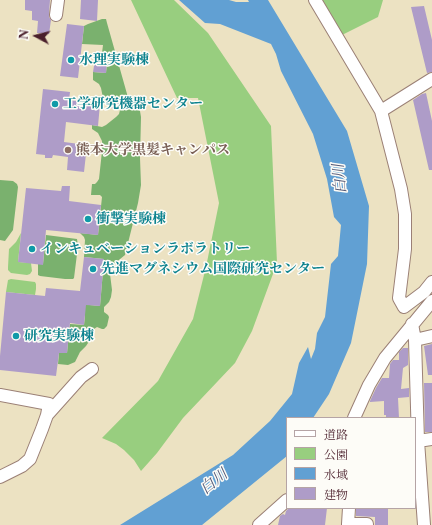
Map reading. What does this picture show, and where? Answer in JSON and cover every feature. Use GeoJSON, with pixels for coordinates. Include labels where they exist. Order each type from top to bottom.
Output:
{"type":"FeatureCollection","features":[{"type":"Feature","properties":{"kind":"street"},"geometry":{"type":"LineString","coordinates":[[56,15],[58,0]]}},
{"type":"Feature","properties":{"kind":"street"},"geometry":{"type":"LineString","coordinates":[[316,0],[381,111],[401,189],[405,214],[405,249],[399,298],[404,308],[424,292],[432,282]]}},
{"type":"Feature","properties":{"kind":"street"},"geometry":{"type":"LineString","coordinates":[[381,111],[432,79]]}},
{"type":"Feature","properties":{"kind":"street"},"geometry":{"type":"LineString","coordinates":[[354,417],[369,385],[385,358],[432,301]]}},
{"type":"Feature","properties":{"kind":"street"},"geometry":{"type":"LineString","coordinates":[[412,324],[415,340],[418,486],[427,524]]}},
{"type":"Feature","properties":{"kind":"street"},"geometry":{"type":"LineString","coordinates":[[415,340],[432,336]]}},
{"type":"Feature","properties":{"kind":"street"},"geometry":{"type":"LineString","coordinates":[[47,415],[81,377],[92,369]]}},
{"type":"Feature","properties":{"kind":"street"},"geometry":{"type":"LineString","coordinates":[[0,394],[49,404],[47,415],[30,459],[22,466],[0,477]]}},
{"type":"Feature","properties":{"kind":"street"},"geometry":{"type":"LineString","coordinates":[[418,441],[432,439]]}},
{"type":"Feature","properties":{"kind":"street"},"geometry":{"type":"LineString","coordinates":[[260,525],[286,501]]}},
{"type":"Feature","properties":{"kind":"street"},"geometry":{"type":"LineString","coordinates":[[349,509],[348,525],[367,524]]}},
{"type":"Feature","properties":{"kind":"green space"},"geometry":{"type":"Polygon","coordinates":[[[131,0],[174,0],[208,33],[271,126],[277,263],[252,331],[235,363],[183,418],[157,453],[141,471],[134,460],[124,450],[116,444],[102,438],[158,381],[193,319],[206,267],[219,203],[198,98],[177,98],[131,0]]]}},
{"type":"Feature","properties":{"kind":"green space"},"geometry":{"type":"Polygon","coordinates":[[[317,0],[383,0],[378,17],[338,37],[317,0]]]}},
{"type":"Feature","properties":{"kind":"green space"},"geometry":{"type":"Polygon","coordinates":[[[102,19],[106,19],[129,101],[140,111],[141,185],[125,255],[114,264],[111,269],[111,297],[109,302],[104,307],[104,312],[109,317],[107,326],[104,329],[97,327],[94,329],[90,340],[80,352],[75,362],[68,365],[58,364],[59,353],[67,353],[70,324],[84,325],[85,316],[79,304],[100,306],[104,259],[84,257],[85,240],[80,233],[98,235],[102,197],[100,195],[91,195],[92,184],[95,184],[99,179],[102,141],[98,133],[92,129],[92,125],[102,127],[106,125],[119,114],[121,107],[118,106],[119,100],[112,99],[111,104],[104,103],[101,88],[99,84],[93,80],[93,72],[106,73],[107,62],[95,60],[95,53],[102,53],[103,45],[82,44],[84,26],[102,19]]]}},
{"type":"Feature","properties":{"kind":"green space"},"geometry":{"type":"Polygon","coordinates":[[[0,180],[13,181],[18,187],[13,230],[5,241],[0,240],[0,180]]]}},
{"type":"Feature","properties":{"kind":"green space"},"geometry":{"type":"Polygon","coordinates":[[[21,233],[18,262],[31,263],[32,271],[27,275],[11,273],[8,270],[9,249],[16,242],[21,233]]]}},
{"type":"Feature","properties":{"kind":"green space"},"geometry":{"type":"Polygon","coordinates":[[[46,235],[77,239],[78,246],[73,279],[38,275],[38,264],[43,264],[46,235]]]}},
{"type":"Feature","properties":{"kind":"green space"},"geometry":{"type":"Polygon","coordinates":[[[11,279],[35,282],[35,295],[6,292],[8,280],[11,279]]]}},
{"type":"Feature","properties":{"kind":"water","name":"白川"},"geometry":{"type":"Polygon","coordinates":[[[179,0],[229,0],[236,2],[249,2],[248,0],[268,0],[347,131],[369,206],[367,264],[351,343],[329,394],[314,417],[286,417],[286,457],[202,525],[120,525],[233,455],[270,421],[292,394],[299,363],[308,347],[311,359],[315,349],[317,333],[325,317],[331,264],[338,256],[341,225],[334,217],[327,179],[313,134],[281,71],[276,54],[271,44],[220,24],[205,23],[179,0]]]}},
{"type":"Feature","properties":{"kind":"building"},"geometry":{"type":"Polygon","coordinates":[[[25,0],[50,0],[49,17],[51,20],[49,34],[37,33],[38,21],[32,20],[32,11],[25,10],[25,0]]]}},
{"type":"Feature","properties":{"kind":"building"},"geometry":{"type":"Polygon","coordinates":[[[81,0],[98,0],[97,21],[80,19],[81,0]]]}},
{"type":"Feature","properties":{"kind":"building"},"geometry":{"type":"Polygon","coordinates":[[[424,6],[432,40],[432,72],[427,73],[411,7],[424,6]]]}},
{"type":"Feature","properties":{"kind":"building","name":"水理実験棟"},"geometry":{"type":"Polygon","coordinates":[[[67,24],[84,26],[78,78],[60,76],[67,24]]]}},
{"type":"Feature","properties":{"kind":"building"},"geometry":{"type":"Polygon","coordinates":[[[95,60],[107,62],[106,73],[93,72],[95,60]]]}},
{"type":"Feature","properties":{"kind":"building"},"geometry":{"type":"Polygon","coordinates":[[[43,89],[70,92],[69,100],[100,104],[98,126],[66,122],[64,142],[87,145],[84,172],[67,170],[68,157],[53,155],[52,158],[45,158],[45,155],[36,154],[43,89]]]}},
{"type":"Feature","properties":{"kind":"building"},"geometry":{"type":"Polygon","coordinates":[[[426,93],[432,121],[432,170],[429,170],[413,100],[426,93]]]}},
{"type":"Feature","properties":{"kind":"building"},"geometry":{"type":"Polygon","coordinates":[[[111,99],[119,100],[118,109],[110,108],[111,99]]]}},
{"type":"Feature","properties":{"kind":"building"},"geometry":{"type":"Polygon","coordinates":[[[62,186],[70,186],[69,201],[101,205],[98,235],[46,230],[43,265],[18,262],[26,188],[61,191],[62,186]]]}},
{"type":"Feature","properties":{"kind":"building","name":"研究実験棟"},"geometry":{"type":"Polygon","coordinates":[[[84,257],[104,259],[100,306],[86,305],[84,325],[70,323],[67,353],[59,353],[56,376],[0,370],[6,292],[45,296],[46,288],[80,291],[84,257]]]}},
{"type":"Feature","properties":{"kind":"building"},"geometry":{"type":"Polygon","coordinates":[[[432,344],[432,375],[428,375],[424,346],[432,344]]]}},
{"type":"Feature","properties":{"kind":"building"},"geometry":{"type":"Polygon","coordinates":[[[403,348],[408,348],[408,365],[403,368],[401,389],[409,388],[409,397],[398,398],[399,417],[386,417],[386,415],[384,415],[384,401],[370,401],[382,378],[389,378],[390,364],[393,360],[399,360],[399,352],[403,348]]]}},
{"type":"Feature","properties":{"kind":"building"},"geometry":{"type":"Polygon","coordinates":[[[424,383],[432,383],[432,432],[425,432],[424,383]]]}},
{"type":"Feature","properties":{"kind":"building"},"geometry":{"type":"Polygon","coordinates":[[[288,509],[327,509],[325,525],[278,525],[280,516],[283,514],[285,515],[288,509]]]}},
{"type":"Feature","properties":{"kind":"building"},"geometry":{"type":"Polygon","coordinates":[[[356,509],[388,509],[388,525],[375,525],[375,517],[356,516],[356,509]]]}},
{"type":"Feature","properties":{"kind":"place","name":"水理実験棟"},"geometry":{"type":"Point","coordinates":[71,60]}},
{"type":"Feature","properties":{"kind":"place","name":"工学研究機器センター"},"geometry":{"type":"Point","coordinates":[55,104]}},
{"type":"Feature","properties":{"kind":"place","name":"熊本大学黒髪キャンパス"},"geometry":{"type":"Point","coordinates":[68,150]}},
{"type":"Feature","properties":{"kind":"place","name":"衝撃実験棟"},"geometry":{"type":"Point","coordinates":[88,219]}},
{"type":"Feature","properties":{"kind":"place","name":"インキュベーションラボラトリー"},"geometry":{"type":"Point","coordinates":[32,249]}},
{"type":"Feature","properties":{"kind":"place","name":"先進マグネシウム国際研究センター"},"geometry":{"type":"Point","coordinates":[93,269]}},
{"type":"Feature","properties":{"kind":"place","name":"研究実験棟"},"geometry":{"type":"Point","coordinates":[16,336]}}]}
